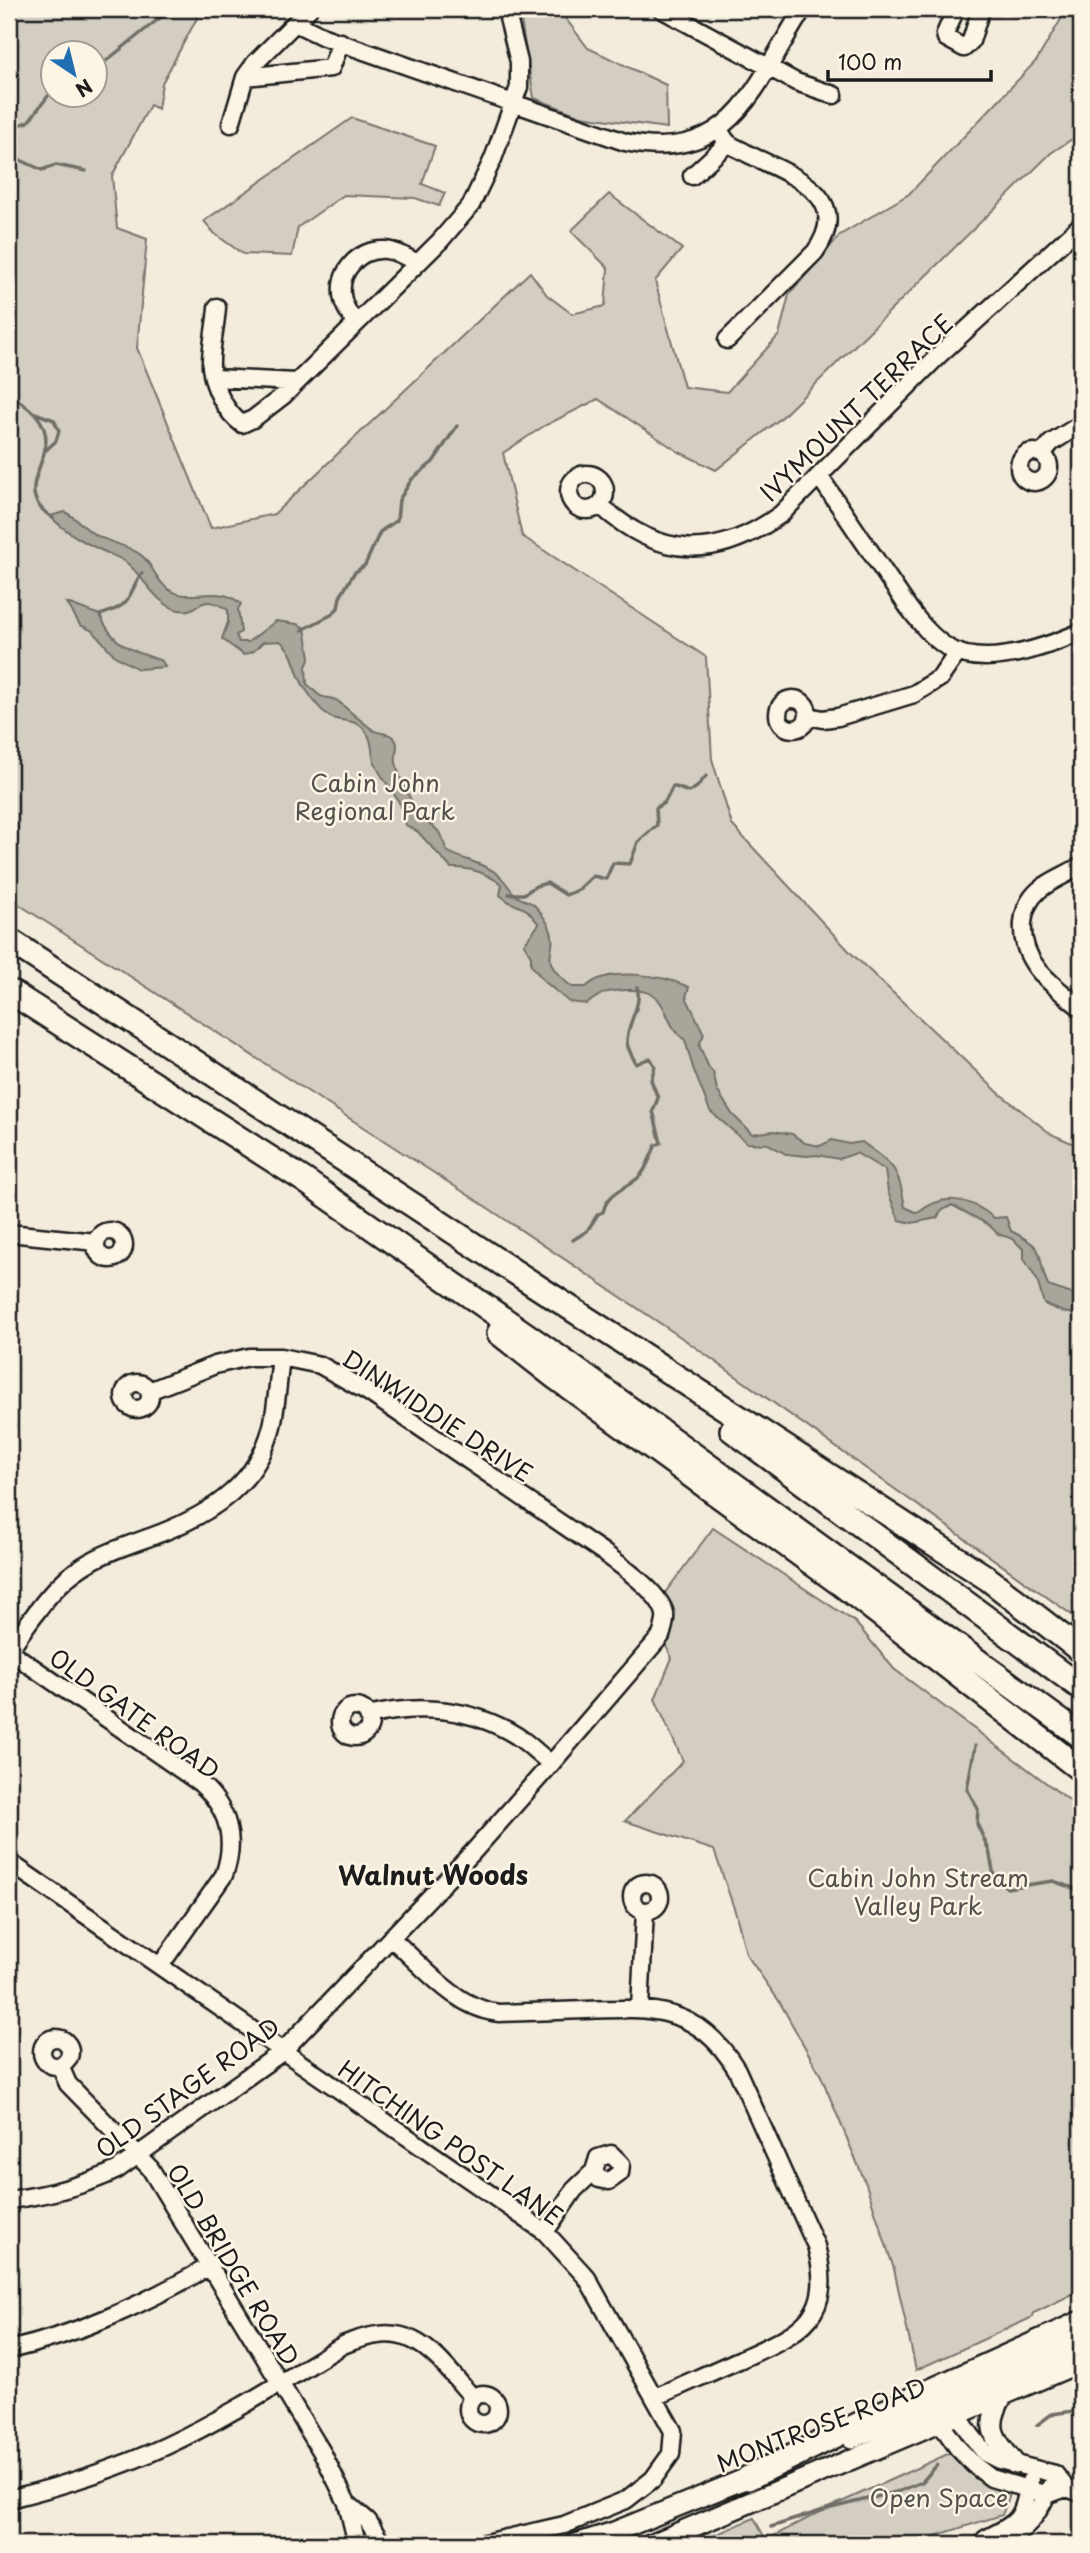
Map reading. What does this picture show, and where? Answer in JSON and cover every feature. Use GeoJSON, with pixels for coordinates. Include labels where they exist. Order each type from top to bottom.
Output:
{"type":"FeatureCollection","features":[{"type":"Feature","properties":{"kind":"highway"},"geometry":{"type":"LineString","coordinates":[[9,940],[987,1578],[1081,1651]]}},
{"type":"Feature","properties":{"kind":"highway"},"geometry":{"type":"LineString","coordinates":[[9,991],[304,1180],[568,1364],[1081,1736]]}},
{"type":"Feature","properties":{"kind":"highway"},"geometry":{"type":"LineString","coordinates":[[304,1180],[555,1377],[842,1585],[1081,1770]]}},
{"type":"Feature","properties":{"kind":"highway"},"geometry":{"type":"LineString","coordinates":[[544,1291],[1081,1688]]}},
{"type":"Feature","properties":{"kind":"highway"},"geometry":{"type":"LineString","coordinates":[[1061,1755],[1081,1776]]}},
{"type":"Feature","properties":{"kind":"highway"},"geometry":{"type":"LineString","coordinates":[[748,2478],[880,2414],[1081,2323]]}},
{"type":"Feature","properties":{"kind":"main road","name":"MONTROSE ROAD"},"geometry":{"type":"LineString","coordinates":[[662,2542],[1081,2344]]}},
{"type":"Feature","properties":{"kind":"main road","name":"MONTROSE ROAD"},"geometry":{"type":"LineString","coordinates":[[576,2544],[614,2532],[748,2478],[944,2411],[1003,2395],[1081,2362]]}},
{"type":"Feature","properties":{"kind":"main road"},"geometry":{"type":"LineString","coordinates":[[1003,2395],[994,2410],[992,2429],[998,2442],[1024,2466]]}},
{"type":"Feature","properties":{"kind":"street"},"geometry":{"type":"LineString","coordinates":[[231,124],[246,77],[255,63],[309,9]]}},
{"type":"Feature","properties":{"kind":"street"},"geometry":{"type":"LineString","coordinates":[[217,306],[211,367],[226,408],[243,424],[272,405],[296,383],[455,225],[471,205],[488,171],[519,87],[519,62],[508,9]]}},
{"type":"Feature","properties":{"kind":"street"},"geometry":{"type":"LineString","coordinates":[[661,9],[796,82],[834,95]]}},
{"type":"Feature","properties":{"kind":"street"},"geometry":{"type":"LineString","coordinates":[[295,23],[341,42],[625,142],[641,146],[667,146],[692,140],[718,129],[750,98],[803,9]]}},
{"type":"Feature","properties":{"kind":"street"},"geometry":{"type":"LineString","coordinates":[[956,9],[945,34],[948,42],[964,48],[971,41],[981,9]]}},
{"type":"Feature","properties":{"kind":"street"},"geometry":{"type":"LineString","coordinates":[[246,77],[331,68],[341,42]]}},
{"type":"Feature","properties":{"kind":"street"},"geometry":{"type":"LineString","coordinates":[[718,129],[728,143],[813,188],[824,204],[827,215],[824,237],[814,251],[727,340]]}},
{"type":"Feature","properties":{"kind":"street"},"geometry":{"type":"LineString","coordinates":[[692,176],[728,143]]}},
{"type":"Feature","properties":{"kind":"street","name":"IVYMOUNT TERRACE"},"geometry":{"type":"LineString","coordinates":[[600,505],[620,524],[645,538],[674,546],[700,547],[729,543],[760,530],[781,514],[820,476],[939,355],[1081,225]]}},
{"type":"Feature","properties":{"kind":"street"},"geometry":{"type":"LineString","coordinates":[[356,324],[347,310],[342,293],[343,278],[352,262],[370,251],[387,250],[417,262]]}},
{"type":"Feature","properties":{"kind":"street"},"geometry":{"type":"LineString","coordinates":[[215,378],[296,383]]}},
{"type":"Feature","properties":{"kind":"street"},"geometry":{"type":"LineString","coordinates":[[1042,454],[1051,443],[1081,424]]}},
{"type":"Feature","properties":{"kind":"street"},"geometry":{"type":"LineString","coordinates":[[820,476],[923,627],[944,645],[975,656],[998,657],[1026,651],[1081,632]]}},
{"type":"Feature","properties":{"kind":"street"},"geometry":{"type":"LineString","coordinates":[[808,716],[822,719],[838,717],[914,694],[940,678],[958,652]]}},
{"type":"Feature","properties":{"kind":"street"},"geometry":{"type":"LineString","coordinates":[[1081,866],[1039,890],[1025,909],[1023,932],[1027,953],[1034,965],[1081,1008]]}},
{"type":"Feature","properties":{"kind":"street"},"geometry":{"type":"LineString","coordinates":[[9,1233],[96,1242]]}},
{"type":"Feature","properties":{"kind":"street","name":"DINWIDDIE DRIVE"},"geometry":{"type":"LineString","coordinates":[[149,1391],[233,1360],[266,1356],[320,1365],[368,1392],[603,1552],[659,1601],[665,1616]]}},
{"type":"Feature","properties":{"kind":"street"},"geometry":{"type":"LineString","coordinates":[[9,1650],[52,1591],[69,1576],[102,1556],[190,1521],[223,1502],[242,1483],[257,1462],[272,1426],[281,1357]]}},
{"type":"Feature","properties":{"kind":"street","name":"OLD STAGE ROAD"},"geometry":{"type":"LineString","coordinates":[[9,2200],[33,2197],[92,2182],[139,2154],[282,2052],[551,1764],[661,1636],[665,1616]]}},
{"type":"Feature","properties":{"kind":"street","name":"OLD GATE ROAD"},"geometry":{"type":"LineString","coordinates":[[9,1650],[200,1783],[215,1798],[226,1817],[231,1841],[229,1863],[224,1875],[160,1966]]}},
{"type":"Feature","properties":{"kind":"street"},"geometry":{"type":"LineString","coordinates":[[368,1716],[409,1709],[456,1711],[500,1726],[519,1737],[551,1764]]}},
{"type":"Feature","properties":{"kind":"street","name":"HITCHING POST LANE"},"geometry":{"type":"LineString","coordinates":[[9,1862],[545,2232],[587,2278],[673,2431],[671,2454],[653,2479],[626,2500],[566,2525],[481,2544]]}},
{"type":"Feature","properties":{"kind":"street"},"geometry":{"type":"LineString","coordinates":[[640,2008],[645,1911]]}},
{"type":"Feature","properties":{"kind":"street"},"geometry":{"type":"LineString","coordinates":[[391,1938],[457,1997],[479,2009],[499,2013],[640,2008],[664,2012],[689,2022],[728,2054],[816,2246],[822,2273],[821,2292],[812,2314],[790,2337],[655,2397]]}},
{"type":"Feature","properties":{"kind":"street","name":"OLD BRIDGE ROAD"},"geometry":{"type":"LineString","coordinates":[[60,2066],[68,2084],[150,2168],[323,2454],[347,2502],[357,2544]]}},
{"type":"Feature","properties":{"kind":"street"},"geometry":{"type":"LineString","coordinates":[[545,2232],[574,2190],[594,2171]]}},
{"type":"Feature","properties":{"kind":"street"},"geometry":{"type":"LineString","coordinates":[[9,2350],[70,2333],[116,2316],[210,2266]]}},
{"type":"Feature","properties":{"kind":"street"},"geometry":{"type":"LineString","coordinates":[[9,2499],[139,2458],[209,2424],[343,2344],[363,2336],[383,2332],[402,2335],[424,2345],[473,2398]]}},
{"type":"Feature","properties":{"kind":"street"},"geometry":{"type":"LineString","coordinates":[[944,2411],[985,2453],[999,2460],[1055,2474],[1074,2491]]}},
{"type":"Feature","properties":{"kind":"street"},"geometry":{"type":"LineString","coordinates":[[944,2411],[974,2465],[991,2478],[1047,2496],[1074,2491]]}},
{"type":"Feature","properties":{"kind":"street"},"geometry":{"type":"LineString","coordinates":[[974,2544],[1020,2518],[1028,2490],[1024,2466]]}},
{"type":"Feature","properties":{"kind":"street"},"geometry":{"type":"LineString","coordinates":[[983,2544],[996,2544],[1018,2534],[1035,2520],[1055,2474]]}},
{"type":"Feature","properties":{"kind":"street","name":"OLD BRIDGE ROAD"},"geometry":{"type":"LineString","coordinates":[[347,2502],[368,2521],[382,2544]]}},
{"type":"Feature","properties":{"kind":"green space","name":"Cabin John Regional Park"},"geometry":{"type":"Polygon","coordinates":[[[9,9],[202,9],[162,83],[158,109],[150,105],[112,176],[117,228],[147,239],[137,348],[211,528],[274,514],[530,272],[547,295],[572,314],[605,306],[608,268],[571,231],[609,194],[682,249],[655,281],[684,387],[727,392],[779,335],[789,295],[840,235],[909,194],[1037,60],[1067,9],[1081,9],[1081,133],[1051,153],[781,418],[716,470],[679,452],[598,399],[544,426],[503,453],[522,536],[706,657],[712,759],[732,825],[851,953],[999,1093],[1051,1134],[1081,1147],[1081,1616],[1077,1613],[1075,1617],[685,1340],[485,1206],[9,898],[9,9]]]}},
{"type":"Feature","properties":{"kind":"green space"},"geometry":{"type":"Polygon","coordinates":[[[519,9],[564,9],[563,15],[588,48],[666,85],[667,128],[581,116],[534,98],[519,9]]]}},
{"type":"Feature","properties":{"kind":"green space"},"geometry":{"type":"Polygon","coordinates":[[[352,118],[435,146],[422,184],[445,193],[439,206],[415,198],[344,195],[298,227],[292,256],[243,254],[215,234],[204,221],[352,118]]]}},
{"type":"Feature","properties":{"kind":"green space","name":"Cabin John Stream Valley Park"},"geometry":{"type":"Polygon","coordinates":[[[713,1528],[855,1622],[894,1669],[1081,1809],[1081,2290],[1034,2313],[1033,2317],[916,2370],[894,2269],[866,2184],[821,2076],[779,2001],[746,1954],[736,1914],[714,1850],[625,1821],[683,1761],[655,1699],[672,1658],[661,1636],[659,1601],[713,1528]]]}},
{"type":"Feature","properties":{"kind":"green space","name":"Open Space"},"geometry":{"type":"Polygon","coordinates":[[[950,2453],[976,2479],[1010,2495],[1002,2515],[909,2544],[694,2544],[754,2518],[766,2540],[826,2509],[950,2453]]]}},
{"type":"Feature","properties":{"kind":"shaded area"},"geometry":{"type":"Polygon","coordinates":[[[65,512],[97,536],[141,555],[168,589],[185,595],[223,595],[241,604],[238,609],[241,632],[236,635],[239,642],[248,642],[276,621],[305,628],[310,657],[306,667],[307,684],[319,695],[337,700],[373,730],[393,737],[397,743],[396,762],[400,778],[422,821],[439,832],[447,851],[490,869],[518,897],[537,908],[549,926],[552,936],[551,961],[560,976],[572,987],[586,987],[607,976],[636,975],[665,979],[689,987],[686,997],[704,1034],[699,1045],[713,1072],[717,1090],[732,1114],[752,1134],[773,1131],[792,1134],[805,1143],[820,1146],[832,1140],[849,1144],[862,1142],[893,1168],[900,1183],[905,1207],[918,1213],[937,1202],[957,1200],[976,1206],[994,1218],[1006,1217],[1011,1231],[1031,1243],[1039,1252],[1048,1286],[1081,1297],[1081,1315],[1063,1312],[1044,1304],[1037,1280],[1024,1259],[1024,1250],[1013,1239],[998,1234],[989,1225],[952,1205],[941,1211],[937,1218],[912,1223],[899,1220],[888,1192],[885,1170],[856,1153],[839,1159],[786,1154],[768,1144],[747,1143],[710,1111],[685,1040],[677,1033],[664,1007],[652,994],[642,991],[615,991],[602,994],[587,1004],[569,1002],[544,981],[531,965],[531,956],[524,944],[539,924],[527,910],[500,895],[502,884],[478,872],[451,868],[418,832],[406,825],[400,804],[375,763],[366,732],[356,723],[329,716],[315,703],[303,685],[286,646],[280,641],[263,642],[254,651],[244,655],[222,639],[228,622],[228,610],[211,602],[186,610],[179,610],[164,603],[124,561],[88,544],[50,516],[65,512]]]}},
{"type":"Feature","properties":{"kind":"shaded area"},"geometry":{"type":"Polygon","coordinates":[[[67,603],[100,615],[105,626],[118,641],[132,650],[162,661],[165,667],[138,669],[115,656],[93,631],[80,625],[67,603]]]}},
{"type":"Feature","properties":{"kind":"waterway"},"geometry":{"type":"LineString","coordinates":[[108,59],[171,9]]}},
{"type":"Feature","properties":{"kind":"waterway"},"geometry":{"type":"LineString","coordinates":[[9,128],[28,122],[39,108]]}},
{"type":"Feature","properties":{"kind":"waterway"},"geometry":{"type":"LineString","coordinates":[[9,157],[42,170],[56,165],[86,171]]}},
{"type":"Feature","properties":{"kind":"waterway"},"geometry":{"type":"LineString","coordinates":[[9,395],[34,413],[45,430],[46,444],[34,494],[40,506],[53,518]]}},
{"type":"Feature","properties":{"kind":"waterway"},"geometry":{"type":"LineString","coordinates":[[35,413],[54,420],[59,431],[56,441],[45,451]]}},
{"type":"Feature","properties":{"kind":"waterway"},"geometry":{"type":"LineString","coordinates":[[302,630],[331,615],[338,608],[340,597],[354,573],[365,565],[380,532],[397,520],[399,500],[412,479],[433,462],[457,426]]}},
{"type":"Feature","properties":{"kind":"waterway"},"geometry":{"type":"LineString","coordinates":[[100,615],[124,604],[142,573]]}},
{"type":"Feature","properties":{"kind":"waterway"},"geometry":{"type":"LineString","coordinates":[[509,894],[524,894],[547,883],[566,895],[578,890],[593,876],[606,879],[613,863],[630,864],[638,842],[657,825],[656,808],[665,802],[673,786],[689,792],[706,776]]}},
{"type":"Feature","properties":{"kind":"waterway"},"geometry":{"type":"LineString","coordinates":[[573,1240],[587,1231],[613,1195],[640,1176],[656,1145],[661,1143],[653,1111],[658,1098],[651,1080],[655,1066],[650,1058],[636,1064],[627,1043],[638,1001],[637,987]]}},
{"type":"Feature","properties":{"kind":"waterway"},"geometry":{"type":"LineString","coordinates":[[975,1746],[967,1789],[978,1809],[977,1824],[989,1850],[994,1876],[1007,1888],[1053,1881],[1081,1891]]}},
{"type":"Feature","properties":{"kind":"waterway"},"geometry":{"type":"LineString","coordinates":[[1037,2425],[1052,2414],[1081,2410]]}},
{"type":"Feature","properties":{"kind":"waterway"},"geometry":{"type":"LineString","coordinates":[[771,2527],[827,2509],[900,2491],[922,2482],[937,2465]]}},
{"type":"Feature","properties":{"kind":"district","name":"Walnut Woods"},"geometry":{"type":"Point","coordinates":[433,1874]}}]}
